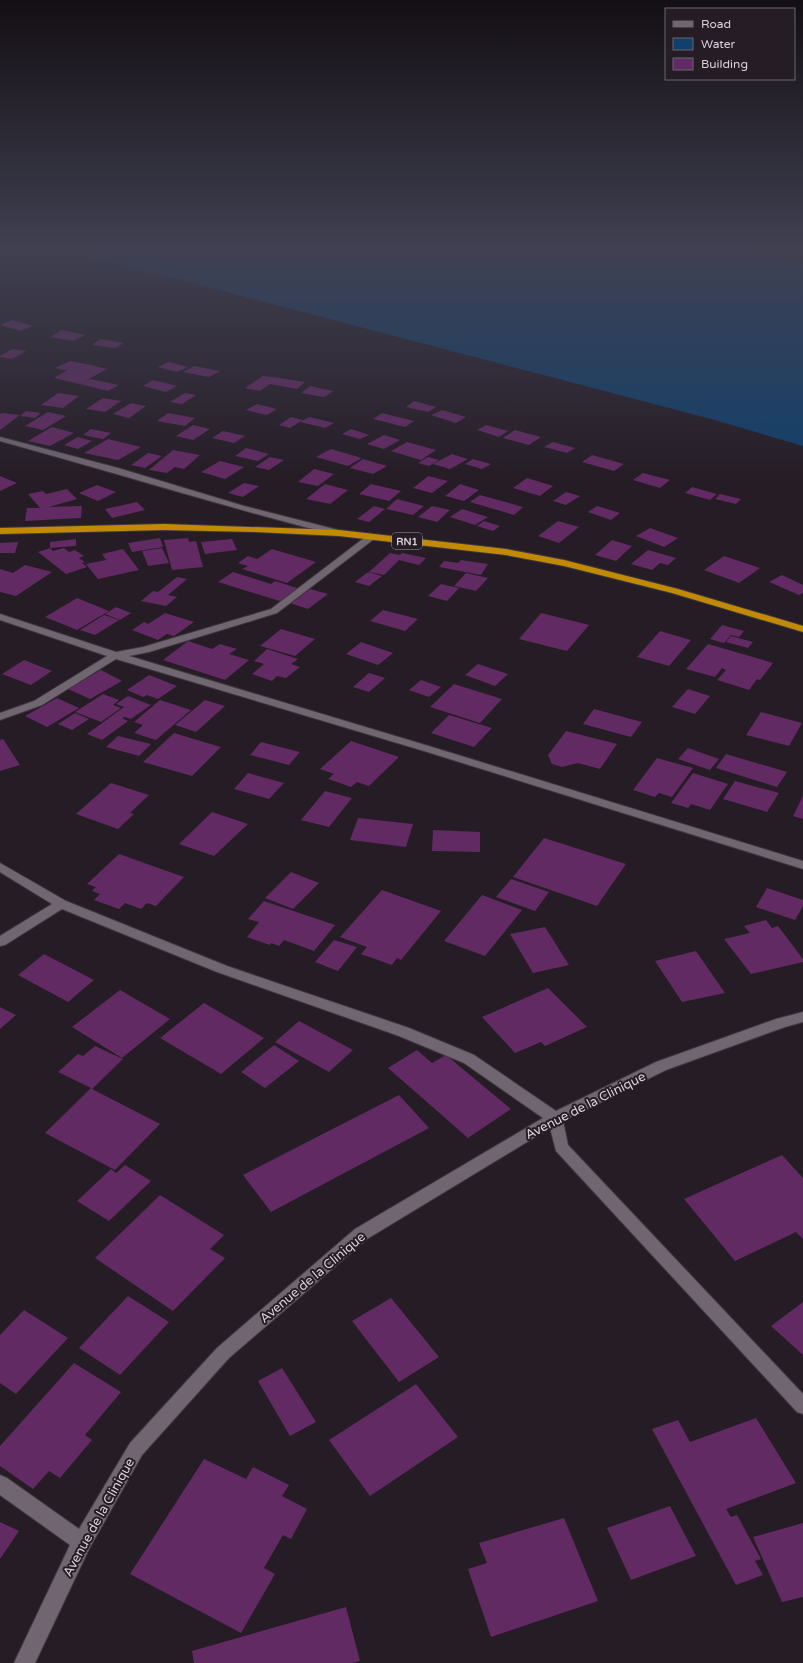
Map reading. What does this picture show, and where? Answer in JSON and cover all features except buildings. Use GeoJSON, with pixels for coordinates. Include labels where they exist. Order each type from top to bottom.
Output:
{"type":"FeatureCollection","features":[{"type":"Feature","properties":{"kind":"highway","name":"RN1"},"geometry":{"type":"LineString","coordinates":[[0,531],[164,527],[255,529],[339,533],[506,552],[564,562],[676,591],[803,629]]}},
{"type":"Feature","properties":{"kind":"street"},"geometry":{"type":"LineString","coordinates":[[0,439],[115,470],[241,508],[339,533]]}},
{"type":"Feature","properties":{"kind":"street"},"geometry":{"type":"LineString","coordinates":[[0,717],[38,703],[115,655],[145,650],[274,611],[370,537]]}},
{"type":"Feature","properties":{"kind":"street"},"geometry":{"type":"LineString","coordinates":[[0,617],[115,655],[428,749],[803,865]]}},
{"type":"Feature","properties":{"kind":"street"},"geometry":{"type":"LineString","coordinates":[[0,867],[61,904],[222,969],[404,1032],[469,1059],[555,1118],[560,1148],[803,1406]]}},
{"type":"Feature","properties":{"kind":"street"},"geometry":{"type":"LineString","coordinates":[[0,942],[61,904]]}},
{"type":"Feature","properties":{"kind":"street","name":"Avenue de la Clinique"},"geometry":{"type":"LineString","coordinates":[[24,1663],[82,1542],[136,1449],[222,1353],[361,1234],[555,1118],[661,1066],[803,1016]]}},
{"type":"Feature","properties":{"kind":"street"},"geometry":{"type":"LineString","coordinates":[[0,1484],[82,1542]]}},
{"type":"Feature","properties":{"kind":"water"},"geometry":{"type":"Polygon","coordinates":[[[354,326],[803,326],[803,446],[715,420],[354,326]]]}}]}
